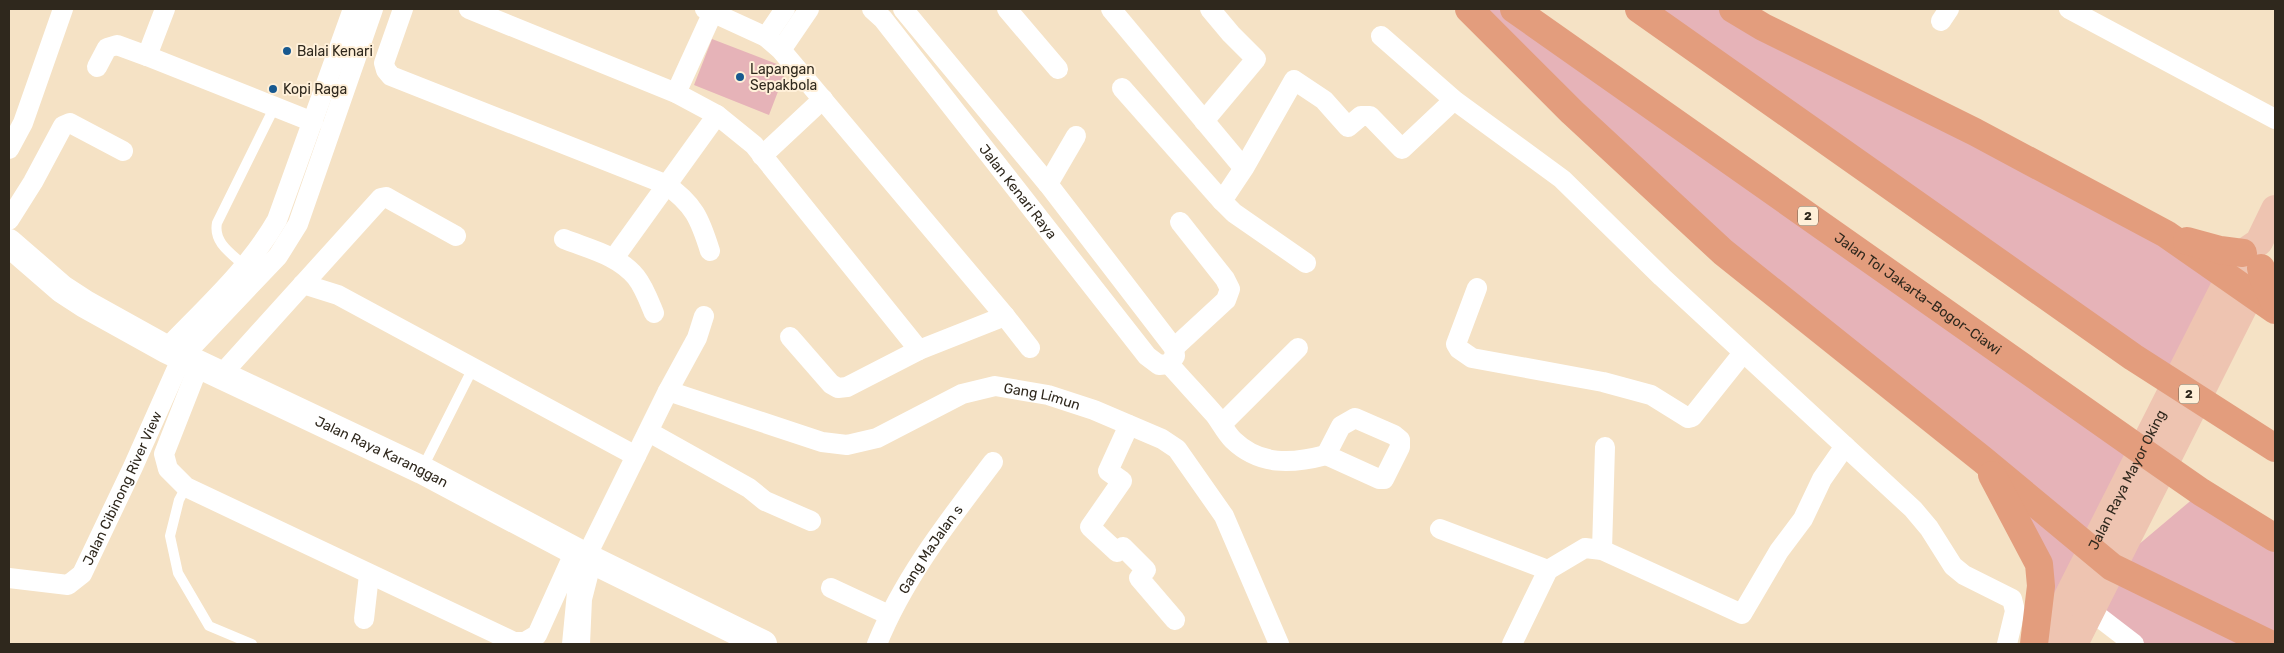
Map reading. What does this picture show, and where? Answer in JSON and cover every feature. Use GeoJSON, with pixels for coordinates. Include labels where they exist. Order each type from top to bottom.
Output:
{"type":"FeatureCollection","features":[{"type":"Feature","properties":{"kind":"highway"},"geometry":{"type":"LineString","coordinates":[[1470,9],[1572,112],[1723,252],[1983,460],[2102,559],[2270,644]]}},
{"type":"Feature","properties":{"kind":"highway","name":"Jalan Tol Jakarta–Bogor–Ciawi"},"geometry":{"type":"LineString","coordinates":[[1514,9],[2201,492],[2275,538]]}},
{"type":"Feature","properties":{"kind":"highway","name":"2"},"geometry":{"type":"LineString","coordinates":[[1639,9],[2133,357],[2275,448]]}},
{"type":"Feature","properties":{"kind":"highway"},"geometry":{"type":"LineString","coordinates":[[1733,9],[1763,27],[1975,132],[2166,234],[2275,310]]}},
{"type":"Feature","properties":{"kind":"highway"},"geometry":{"type":"LineString","coordinates":[[2166,234],[2208,247],[2254,254],[2275,304]]}},
{"type":"Feature","properties":{"kind":"highway"},"geometry":{"type":"LineString","coordinates":[[1983,460],[2039,564],[2041,586],[2034,644]]}},
{"type":"Feature","properties":{"kind":"main road","name":"Jalan Raya Mayor Oking"},"geometry":{"type":"LineString","coordinates":[[2044,644],[2102,559],[2250,294],[2254,254],[2275,210]]}},
{"type":"Feature","properties":{"kind":"main road","name":"Jalan Raya Mayor Oking"},"geometry":{"type":"LineString","coordinates":[[2074,644],[2091,611],[2102,559],[2229,278],[2254,254]]}},
{"type":"Feature","properties":{"kind":"street"},"geometry":{"type":"LineString","coordinates":[[9,149],[23,123],[63,9]]}},
{"type":"Feature","properties":{"kind":"street"},"geometry":{"type":"LineString","coordinates":[[147,56],[165,9]]}},
{"type":"Feature","properties":{"kind":"street"},"geometry":{"type":"LineString","coordinates":[[353,9],[277,220],[264,243],[252,272],[192,361],[164,454],[168,469],[186,487],[514,642],[525,642],[537,635],[584,556],[697,338],[704,316]]}},
{"type":"Feature","properties":{"kind":"street"},"geometry":{"type":"LineString","coordinates":[[252,272],[278,256],[298,224],[374,9]]}},
{"type":"Feature","properties":{"kind":"street"},"geometry":{"type":"LineString","coordinates":[[403,9],[384,63],[386,70],[391,76],[665,184],[682,195],[700,220],[710,251]]}},
{"type":"Feature","properties":{"kind":"street"},"geometry":{"type":"LineString","coordinates":[[469,9],[676,93],[717,115],[754,145],[919,350]]}},
{"type":"Feature","properties":{"kind":"street"},"geometry":{"type":"LineString","coordinates":[[766,37],[785,9]]}},
{"type":"Feature","properties":{"kind":"street"},"geometry":{"type":"LineString","coordinates":[[781,50],[809,9]]}},
{"type":"Feature","properties":{"kind":"street","name":"Jalan Kenari Raya"},"geometry":{"type":"LineString","coordinates":[[872,9],[883,19],[1147,356],[1158,365],[1171,356]]}},
{"type":"Feature","properties":{"kind":"street","name":"Jalan Kenari Raya"},"geometry":{"type":"LineString","coordinates":[[903,9],[1048,184],[1232,439],[1250,454],[1272,462],[1301,462],[1326,455]]}},
{"type":"Feature","properties":{"kind":"street"},"geometry":{"type":"LineString","coordinates":[[1007,9],[1058,69]]}},
{"type":"Feature","properties":{"kind":"street"},"geometry":{"type":"LineString","coordinates":[[1111,9],[1241,165]]}},
{"type":"Feature","properties":{"kind":"street"},"geometry":{"type":"LineString","coordinates":[[1204,121],[1256,59],[1230,34],[1210,9]]}},
{"type":"Feature","properties":{"kind":"street"},"geometry":{"type":"LineString","coordinates":[[2070,9],[2275,119]]}},
{"type":"Feature","properties":{"kind":"street"},"geometry":{"type":"LineString","coordinates":[[676,93],[709,10],[766,37],[781,50],[823,99],[1030,348]]}},
{"type":"Feature","properties":{"kind":"street"},"geometry":{"type":"LineString","coordinates":[[1381,36],[1454,100],[1562,180],[1743,353],[1914,509],[1929,528],[1953,566],[1964,575],[2012,599],[2015,611],[2007,644]]}},
{"type":"Feature","properties":{"kind":"street"},"geometry":{"type":"LineString","coordinates":[[97,67],[107,48],[116,45],[313,122]]}},
{"type":"Feature","properties":{"kind":"street"},"geometry":{"type":"LineString","coordinates":[[1222,201],[1244,168],[1294,80],[1324,100],[1348,127],[1361,116],[1370,116],[1402,149],[1454,100]]}},
{"type":"Feature","properties":{"kind":"street"},"geometry":{"type":"LineString","coordinates":[[1122,88],[1234,214],[1306,263]]}},
{"type":"Feature","properties":{"kind":"street"},"geometry":{"type":"LineString","coordinates":[[762,156],[823,99]]}},
{"type":"Feature","properties":{"kind":"street"},"geometry":{"type":"LineString","coordinates":[[614,258],[665,184],[717,115]]}},
{"type":"Feature","properties":{"kind":"street"},"geometry":{"type":"LineString","coordinates":[[9,220],[33,182],[62,126],[70,124],[124,150]]}},
{"type":"Feature","properties":{"kind":"street"},"geometry":{"type":"LineString","coordinates":[[1048,184],[1076,136]]}},
{"type":"Feature","properties":{"kind":"street"},"geometry":{"type":"LineString","coordinates":[[192,361],[303,284],[381,198],[386,197],[394,201],[456,236]]}},
{"type":"Feature","properties":{"kind":"street"},"geometry":{"type":"LineString","coordinates":[[1171,356],[1226,300],[1230,289],[1225,279],[1180,222]]}},
{"type":"Feature","properties":{"kind":"street"},"geometry":{"type":"LineString","coordinates":[[564,239],[614,258],[638,278],[654,313]]}},
{"type":"Feature","properties":{"kind":"street","name":"Jalan Raya Karanggan"},"geometry":{"type":"LineString","coordinates":[[9,243],[78,299],[192,361],[422,470],[584,556],[755,642]]}},
{"type":"Feature","properties":{"kind":"street"},"geometry":{"type":"LineString","coordinates":[[303,284],[338,295],[636,456]]}},
{"type":"Feature","properties":{"kind":"street"},"geometry":{"type":"LineString","coordinates":[[1477,288],[1456,344],[1459,349],[1472,358],[1603,382],[1643,393],[1688,418],[1692,417],[1743,353]]}},
{"type":"Feature","properties":{"kind":"street"},"geometry":{"type":"LineString","coordinates":[[790,337],[831,384],[838,388],[847,387],[919,350],[1004,316]]}},
{"type":"Feature","properties":{"kind":"street"},"geometry":{"type":"LineString","coordinates":[[1222,424],[1298,348]]}},
{"type":"Feature","properties":{"kind":"street","name":"Jalan Cibinong River View"},"geometry":{"type":"LineString","coordinates":[[9,578],[68,585],[82,574],[133,467],[192,361]]}},
{"type":"Feature","properties":{"kind":"street","name":"Gang Limun"},"geometry":{"type":"LineString","coordinates":[[668,391],[822,442],[847,445],[877,438],[962,394],[995,386],[1048,396],[1094,410],[1162,439],[1177,450],[1224,516],[1279,644]]}},
{"type":"Feature","properties":{"kind":"street"},"geometry":{"type":"LineString","coordinates":[[1129,425],[1108,471],[1122,481],[1090,527],[1117,552],[1123,548],[1146,570],[1139,578],[1174,620]]}},
{"type":"Feature","properties":{"kind":"street"},"geometry":{"type":"LineString","coordinates":[[649,432],[748,488],[765,501],[810,521]]}},
{"type":"Feature","properties":{"kind":"street"},"geometry":{"type":"LineString","coordinates":[[1512,644],[1548,570],[1584,548],[1602,550],[1742,614],[1779,551],[1803,519],[1822,479],[1845,446]]}},
{"type":"Feature","properties":{"kind":"street"},"geometry":{"type":"LineString","coordinates":[[1602,550],[1605,447]]}},
{"type":"Feature","properties":{"kind":"street","name":"Gang MaJalan s"},"geometry":{"type":"LineString","coordinates":[[878,644],[889,615],[929,548],[993,462]]}},
{"type":"Feature","properties":{"kind":"street"},"geometry":{"type":"LineString","coordinates":[[1440,529],[1548,570]]}},
{"type":"Feature","properties":{"kind":"street"},"geometry":{"type":"LineString","coordinates":[[580,644],[584,556]]}},
{"type":"Feature","properties":{"kind":"street"},"geometry":{"type":"LineString","coordinates":[[364,618],[369,575]]}},
{"type":"Feature","properties":{"kind":"street"},"geometry":{"type":"LineString","coordinates":[[830,588],[889,615]]}},
{"type":"Feature","properties":{"kind":"street"},"geometry":{"type":"LineString","coordinates":[[2091,611],[2134,644]]}},
{"type":"Feature","properties":{"kind":"lane"},"geometry":{"type":"LineString","coordinates":[[252,272],[218,240],[215,232],[217,223],[274,108]]}},
{"type":"Feature","properties":{"kind":"lane"},"geometry":{"type":"LineString","coordinates":[[422,470],[473,368]]}},
{"type":"Feature","properties":{"kind":"lane"},"geometry":{"type":"LineString","coordinates":[[186,487],[179,500],[170,536],[178,573],[209,626],[252,644]]}},
{"type":"Feature","properties":{"kind":"lane"},"geometry":{"type":"LineString","coordinates":[[567,644],[572,592],[584,556]]}},
{"type":"Feature","properties":{"kind":"shaded area"},"geometry":{"type":"Polygon","coordinates":[[[1469,9],[1514,9],[2142,451],[2044,644],[2041,586],[1983,460],[1723,252],[1469,9]]]}},
{"type":"Feature","properties":{"kind":"shaded area"},"geometry":{"type":"Polygon","coordinates":[[[1639,9],[1733,9],[2229,278],[2173,384],[1639,9]]]}},
{"type":"Feature","properties":{"kind":"shaded area","name":"Lapangan Sepakbola"},"geometry":{"type":"Polygon","coordinates":[[[712,39],[787,68],[769,115],[694,85],[712,39]]]}},
{"type":"Feature","properties":{"kind":"shaded area"},"geometry":{"type":"Polygon","coordinates":[[[2201,492],[2275,537],[2275,644],[2137,644],[2091,611],[2112,567],[2201,492]]]}},
{"type":"Feature","properties":{"kind":"place","name":"Balai Kenari"},"geometry":{"type":"Point","coordinates":[287,51]}},
{"type":"Feature","properties":{"kind":"place","name":"Lapangan Sepakbola"},"geometry":{"type":"Point","coordinates":[740,77]}},
{"type":"Feature","properties":{"kind":"place","name":"Kopi Raga"},"geometry":{"type":"Point","coordinates":[273,89]}}]}
